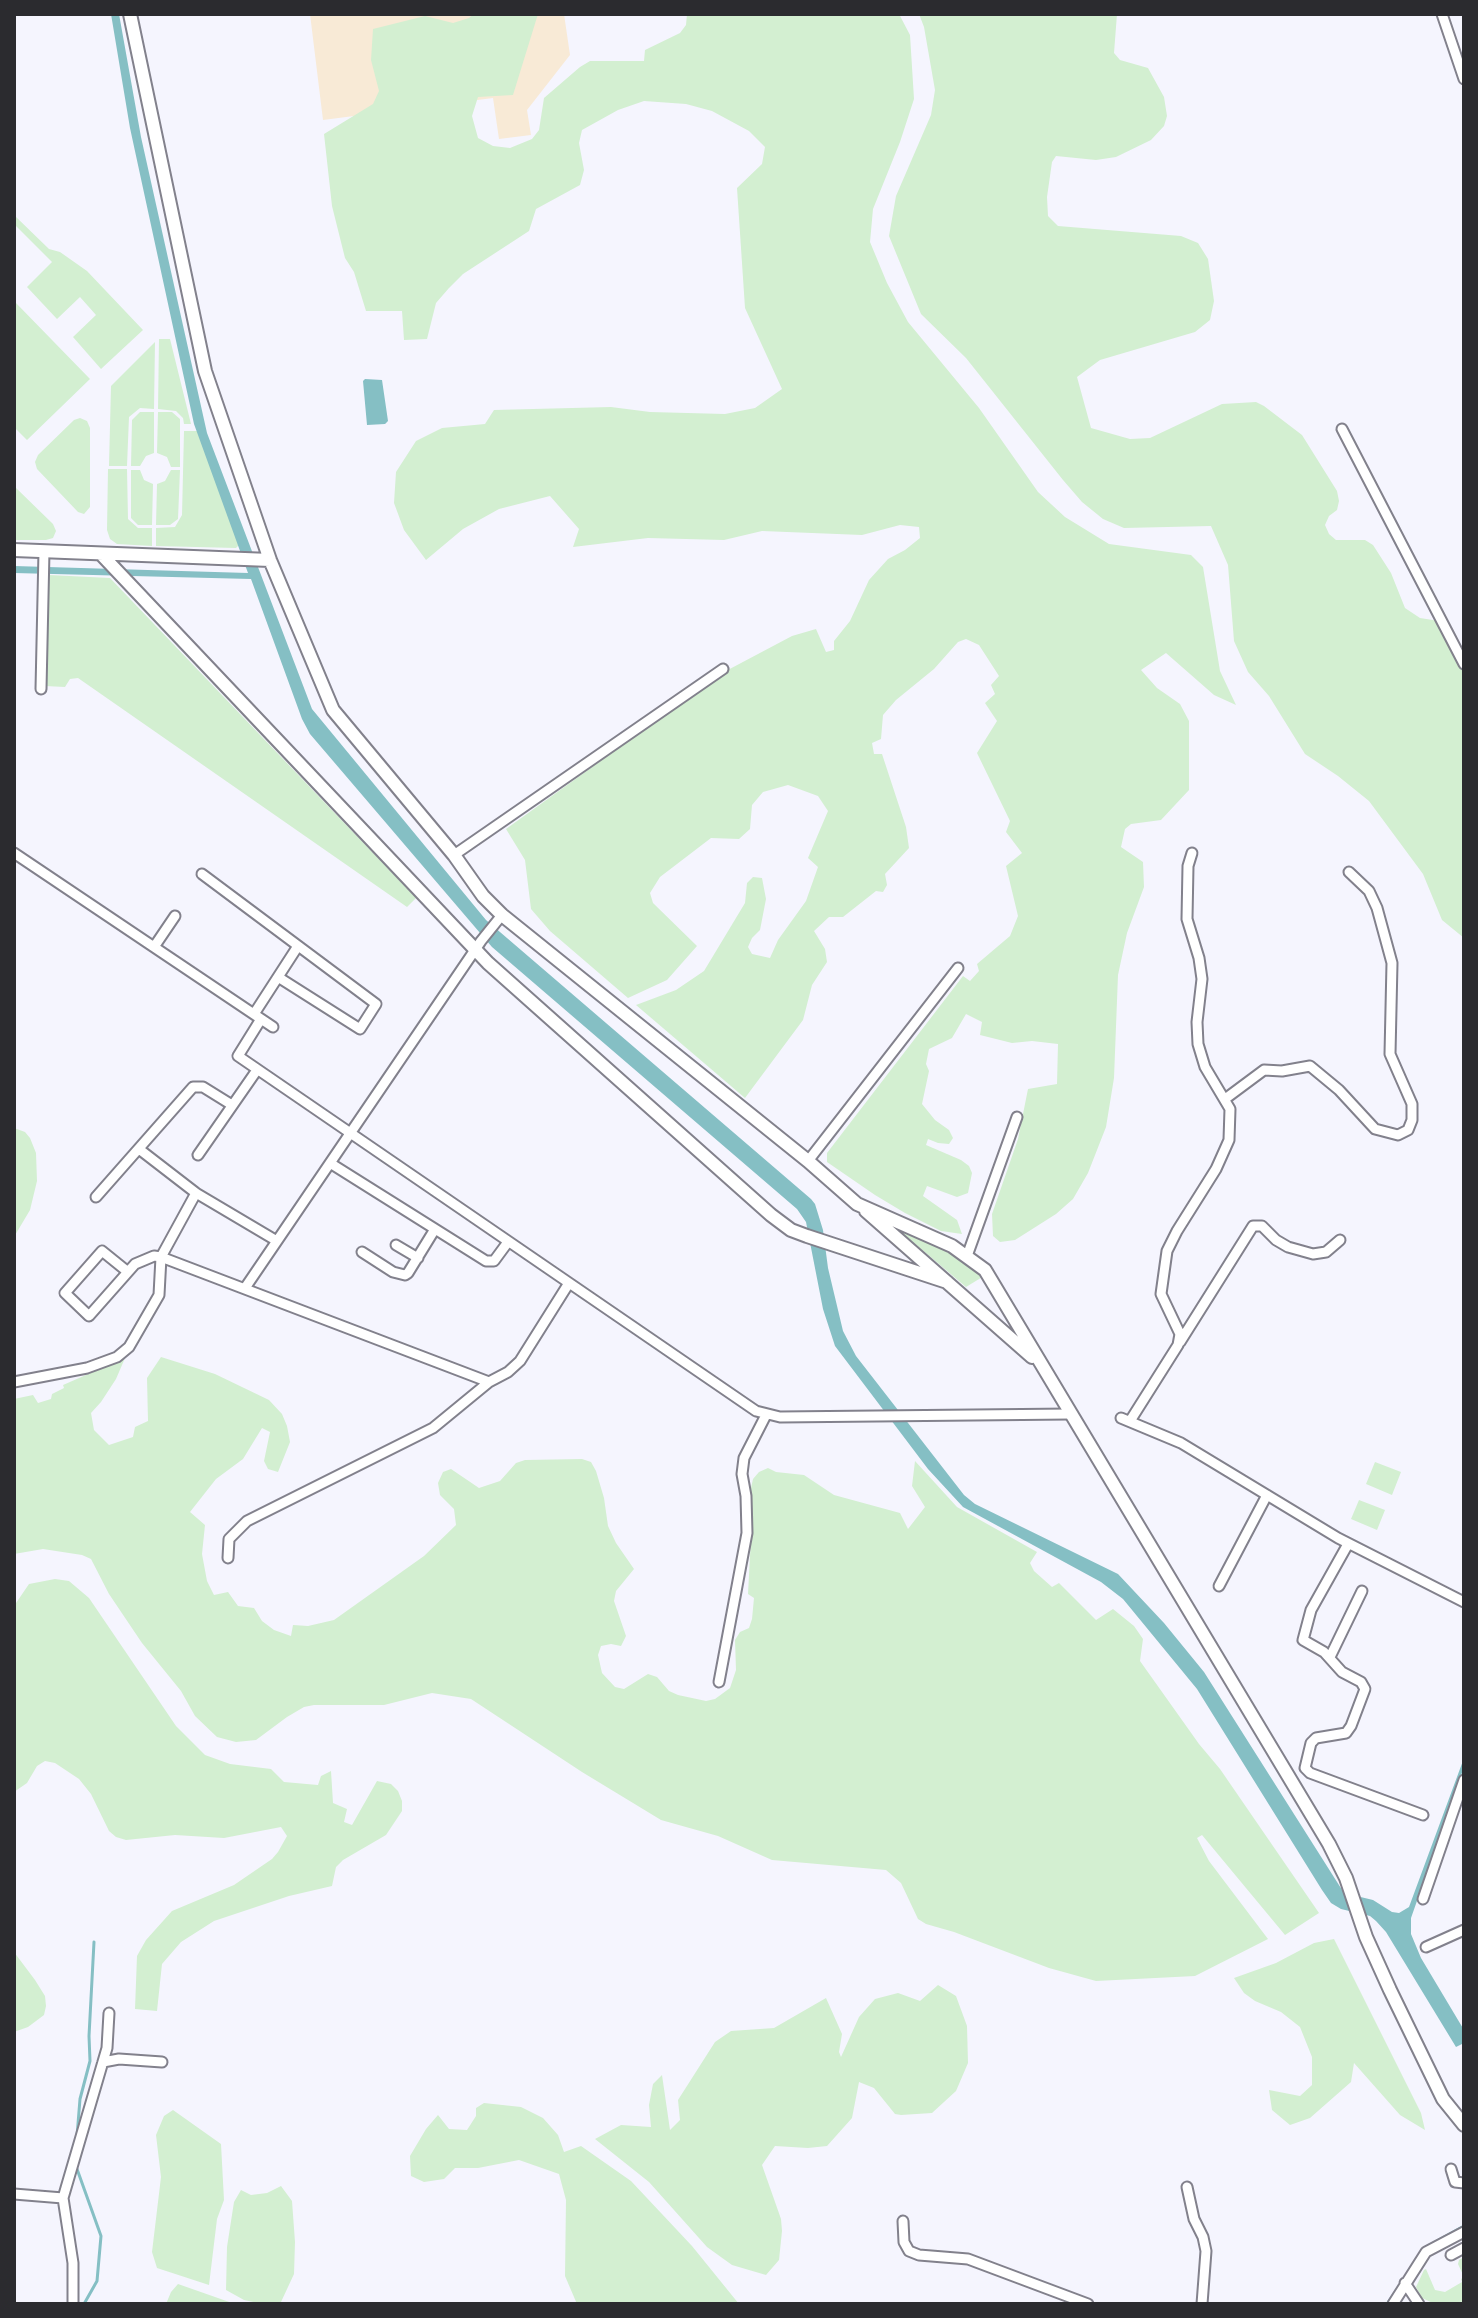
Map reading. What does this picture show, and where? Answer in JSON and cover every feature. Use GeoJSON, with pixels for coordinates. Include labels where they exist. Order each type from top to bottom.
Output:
{"type":"FeatureCollection","features":[{"type":"Feature","properties":{"kind":"main road"},"geometry":{"type":"LineString","coordinates":[[130,14],[205,371],[270,560],[333,710],[454,855],[499,919],[808,1161],[1040,1364]]}},
{"type":"Feature","properties":{"kind":"main road"},"geometry":{"type":"LineString","coordinates":[[14,550],[270,560]]}},
{"type":"Feature","properties":{"kind":"main road"},"geometry":{"type":"LineString","coordinates":[[101,554],[478,946],[771,1215],[791,1230],[947,1282]]}},
{"type":"Feature","properties":{"kind":"main road"},"geometry":{"type":"LineString","coordinates":[[857,1204],[952,1246],[985,1270],[1322,1832],[1352,1894],[1385,1979],[1443,2099],[1464,2125]]}},
{"type":"Feature","properties":{"kind":"street"},"geometry":{"type":"LineString","coordinates":[[1442,14],[1464,79]]}},
{"type":"Feature","properties":{"kind":"street"},"geometry":{"type":"LineString","coordinates":[[1342,429],[1464,664]]}},
{"type":"Feature","properties":{"kind":"street"},"geometry":{"type":"LineString","coordinates":[[41,689],[44,551]]}},
{"type":"Feature","properties":{"kind":"street"},"geometry":{"type":"LineString","coordinates":[[454,855],[723,669]]}},
{"type":"Feature","properties":{"kind":"street"},"geometry":{"type":"LineString","coordinates":[[14,853],[273,1027]]}},
{"type":"Feature","properties":{"kind":"street"},"geometry":{"type":"LineString","coordinates":[[1178,1345],[1180,1334],[1161,1294],[1163,1266],[1177,1231],[1227,1148],[1230,1119],[1230,1109],[1205,1067],[1198,1044],[1202,979],[1187,919],[1188,866],[1192,853]]}},
{"type":"Feature","properties":{"kind":"street"},"geometry":{"type":"LineString","coordinates":[[1225,1099],[1264,1070],[1282,1071],[1310,1066],[1339,1090],[1375,1129],[1398,1135],[1408,1130],[1412,1120],[1412,1104],[1390,1054],[1392,963],[1377,908],[1369,891],[1349,872]]}},
{"type":"Feature","properties":{"kind":"street"},"geometry":{"type":"LineString","coordinates":[[202,874],[376,1004],[360,1029],[278,977]]}},
{"type":"Feature","properties":{"kind":"street"},"geometry":{"type":"LineString","coordinates":[[154,947],[175,916]]}},
{"type":"Feature","properties":{"kind":"street"},"geometry":{"type":"LineString","coordinates":[[245,1288],[499,919]]}},
{"type":"Feature","properties":{"kind":"street"},"geometry":{"type":"LineString","coordinates":[[298,946],[278,977],[238,1056],[756,1411],[766,1415],[1070,1414]]}},
{"type":"Feature","properties":{"kind":"street"},"geometry":{"type":"LineString","coordinates":[[808,1161],[958,968]]}},
{"type":"Feature","properties":{"kind":"street"},"geometry":{"type":"LineString","coordinates":[[198,1155],[257,1070]]}},
{"type":"Feature","properties":{"kind":"street"},"geometry":{"type":"LineString","coordinates":[[96,1197],[193,1087],[203,1087],[232,1105]]}},
{"type":"Feature","properties":{"kind":"street"},"geometry":{"type":"LineString","coordinates":[[967,1256],[1017,1117]]}},
{"type":"Feature","properties":{"kind":"street"},"geometry":{"type":"LineString","coordinates":[[139,1149],[196,1193],[277,1241]]}},
{"type":"Feature","properties":{"kind":"street"},"geometry":{"type":"LineString","coordinates":[[330,1163],[486,1261],[494,1261],[508,1242]]}},
{"type":"Feature","properties":{"kind":"street"},"geometry":{"type":"LineString","coordinates":[[14,1382],[87,1368],[117,1357],[129,1347],[159,1295],[161,1257],[196,1193]]}},
{"type":"Feature","properties":{"kind":"street"},"geometry":{"type":"LineString","coordinates":[[1340,1240],[1326,1252],[1313,1254],[1288,1247],[1262,1226],[1253,1226],[1178,1345],[1125,1419],[1181,1443],[1348,1544],[1375,1552],[1464,1602]]}},
{"type":"Feature","properties":{"kind":"street"},"geometry":{"type":"LineString","coordinates":[[362,1252],[400,1275],[408,1273],[435,1229]]}},
{"type":"Feature","properties":{"kind":"street"},"geometry":{"type":"LineString","coordinates":[[396,1245],[418,1258]]}},
{"type":"Feature","properties":{"kind":"street"},"geometry":{"type":"LineString","coordinates":[[128,1272],[102,1251],[65,1293],[89,1316],[128,1272],[144,1260],[161,1257],[489,1382]]}},
{"type":"Feature","properties":{"kind":"street"},"geometry":{"type":"LineString","coordinates":[[228,1558],[229,1539],[247,1521],[433,1428],[489,1382],[501,1377],[520,1361],[569,1283]]}},
{"type":"Feature","properties":{"kind":"street"},"geometry":{"type":"LineString","coordinates":[[719,1682],[747,1533],[742,1474],[744,1458],[766,1415]]}},
{"type":"Feature","properties":{"kind":"street"},"geometry":{"type":"LineString","coordinates":[[1219,1586],[1267,1495]]}},
{"type":"Feature","properties":{"kind":"street"},"geometry":{"type":"LineString","coordinates":[[1348,1544],[1327,1579],[1303,1640],[1330,1657],[1342,1672],[1361,1682],[1365,1689],[1346,1733],[1316,1738],[1308,1749],[1305,1768],[1310,1773],[1423,1815]]}},
{"type":"Feature","properties":{"kind":"street"},"geometry":{"type":"LineString","coordinates":[[1330,1657],[1362,1591]]}},
{"type":"Feature","properties":{"kind":"street"},"geometry":{"type":"LineString","coordinates":[[1423,1899],[1464,1780]]}},
{"type":"Feature","properties":{"kind":"street"},"geometry":{"type":"LineString","coordinates":[[1426,1947],[1464,1930]]}},
{"type":"Feature","properties":{"kind":"street"},"geometry":{"type":"LineString","coordinates":[[73,2304],[73,2263],[63,2198],[107,2048],[109,2013]]}},
{"type":"Feature","properties":{"kind":"street"},"geometry":{"type":"LineString","coordinates":[[103,2062],[119,2059],[162,2062]]}},
{"type":"Feature","properties":{"kind":"street"},"geometry":{"type":"LineString","coordinates":[[1451,2169],[1455,2182],[1464,2183]]}},
{"type":"Feature","properties":{"kind":"street"},"geometry":{"type":"LineString","coordinates":[[1187,2187],[1206,2251],[1202,2304]]}},
{"type":"Feature","properties":{"kind":"street"},"geometry":{"type":"LineString","coordinates":[[14,2194],[63,2198]]}},
{"type":"Feature","properties":{"kind":"street"},"geometry":{"type":"LineString","coordinates":[[903,2221],[904,2242],[909,2251],[919,2255],[968,2259],[1088,2304]]}},
{"type":"Feature","properties":{"kind":"street"},"geometry":{"type":"LineString","coordinates":[[1393,2304],[1426,2252],[1464,2232]]}},
{"type":"Feature","properties":{"kind":"street"},"geometry":{"type":"LineString","coordinates":[[1451,2255],[1464,2248]]}},
{"type":"Feature","properties":{"kind":"street"},"geometry":{"type":"LineString","coordinates":[[1405,2283],[1419,2304]]}},
{"type":"Feature","properties":{"kind":"shaded area"},"geometry":{"type":"Polygon","coordinates":[[[310,14],[564,14],[570,55],[527,110],[531,135],[499,139],[493,98],[323,120],[310,14]]]}},
{"type":"Feature","properties":{"kind":"green space"},"geometry":{"type":"Polygon","coordinates":[[[474,14],[538,14],[513,95],[478,97],[472,116],[478,138],[493,146],[510,148],[532,139],[539,130],[544,98],[580,67],[590,61],[644,61],[645,50],[680,33],[686,25],[687,14],[899,14],[910,35],[914,99],[873,209],[870,242],[908,322],[979,408],[1038,492],[1065,517],[1109,544],[1191,555],[1203,567],[1220,671],[1236,705],[1214,695],[1166,653],[1141,670],[1157,688],[1180,704],[1189,721],[1189,790],[1161,820],[1131,824],[1125,829],[1121,847],[1143,862],[1144,887],[1127,933],[1118,975],[1114,1078],[1106,1127],[1088,1173],[1073,1199],[1056,1214],[1015,1240],[1000,1242],[993,1236],[992,1214],[1018,1139],[1028,1089],[1057,1084],[1058,1044],[1032,1041],[1012,1043],[980,1035],[982,1022],[966,1014],[952,1038],[929,1049],[926,1064],[929,1071],[922,1104],[935,1120],[949,1130],[953,1138],[949,1144],[928,1139],[926,1145],[961,1160],[972,1173],[968,1193],[957,1197],[927,1186],[923,1196],[957,1220],[962,1234],[941,1231],[905,1213],[827,1162],[827,1153],[963,976],[970,981],[979,971],[977,964],[1010,936],[1018,916],[1006,866],[1022,853],[1006,832],[1010,821],[977,753],[997,721],[985,703],[995,694],[991,685],[999,676],[979,645],[966,639],[958,642],[934,669],[896,700],[883,715],[881,739],[872,743],[874,754],[882,754],[906,827],[909,848],[885,874],[887,885],[883,892],[876,891],[843,917],[829,917],[814,931],[825,949],[827,962],[812,985],[803,1020],[745,1098],[636,1005],[676,990],[704,971],[745,903],[747,883],[753,877],[762,878],[766,899],[760,930],[748,947],[752,954],[770,958],[778,940],[806,901],[818,867],[808,858],[828,811],[818,796],[788,785],[763,792],[752,805],[750,829],[739,839],[711,838],[660,877],[650,893],[653,903],[697,946],[667,980],[628,998],[550,931],[531,909],[525,860],[506,829],[724,672],[792,636],[816,629],[826,652],[834,650],[834,641],[850,621],[869,580],[888,559],[920,538],[919,527],[900,525],[862,535],[762,531],[724,540],[648,538],[573,547],[579,529],[550,496],[499,509],[463,529],[426,560],[404,530],[394,503],[396,472],[416,441],[442,428],[485,424],[494,410],[611,407],[650,412],[725,414],[755,408],[782,389],[745,308],[737,188],[762,164],[765,147],[749,131],[712,111],[686,104],[644,101],[618,110],[582,130],[579,143],[584,170],[580,185],[536,209],[529,231],[463,274],[449,288],[436,303],[427,339],[404,340],[402,311],[366,311],[354,272],[345,258],[332,206],[324,134],[373,104],[379,91],[371,60],[373,29],[425,16],[453,23],[474,14]]]}},
{"type":"Feature","properties":{"kind":"green space"},"geometry":{"type":"Polygon","coordinates":[[[919,14],[1117,14],[1114,53],[1120,60],[1148,68],[1164,97],[1167,116],[1164,126],[1151,140],[1116,157],[1096,160],[1056,156],[1052,162],[1047,197],[1048,216],[1058,226],[1181,236],[1198,243],[1208,259],[1214,301],[1210,320],[1195,332],[1100,360],[1077,377],[1091,428],[1130,439],[1150,438],[1222,404],[1256,402],[1264,406],[1302,435],[1337,491],[1337,510],[1329,516],[1325,525],[1329,534],[1336,540],[1365,540],[1373,545],[1391,573],[1405,608],[1420,618],[1439,621],[1464,671],[1464,938],[1442,920],[1423,874],[1369,801],[1305,754],[1269,696],[1248,672],[1234,641],[1228,565],[1211,526],[1124,528],[1103,519],[1082,502],[1063,480],[966,358],[921,314],[889,236],[896,196],[931,115],[935,90],[919,14]]]}},
{"type":"Feature","properties":{"kind":"green space"},"geometry":{"type":"Polygon","coordinates":[[[14,215],[49,249],[60,252],[87,271],[143,330],[101,369],[73,337],[96,315],[80,297],[57,319],[27,287],[52,262],[14,224],[14,215]]]}},
{"type":"Feature","properties":{"kind":"green space"},"geometry":{"type":"Polygon","coordinates":[[[16,303],[90,379],[27,440],[14,427],[16,303]]]}},
{"type":"Feature","properties":{"kind":"green space"},"geometry":{"type":"Polygon","coordinates":[[[159,339],[170,339],[191,424],[184,424],[176,411],[158,409],[159,339]]]}},
{"type":"Feature","properties":{"kind":"green space"},"geometry":{"type":"Polygon","coordinates":[[[155,342],[154,409],[140,408],[129,417],[127,466],[109,466],[111,386],[155,342]]]}},
{"type":"Feature","properties":{"kind":"green space"},"geometry":{"type":"Polygon","coordinates":[[[140,412],[154,412],[154,453],[146,456],[140,466],[131,466],[132,420],[140,412]]]}},
{"type":"Feature","properties":{"kind":"green space"},"geometry":{"type":"Polygon","coordinates":[[[158,412],[172,412],[180,419],[180,467],[171,467],[167,457],[157,453],[158,412]]]}},
{"type":"Feature","properties":{"kind":"green space"},"geometry":{"type":"Polygon","coordinates":[[[80,418],[87,421],[90,428],[90,507],[84,514],[78,512],[37,469],[35,462],[38,455],[74,420],[80,418]]]}},
{"type":"Feature","properties":{"kind":"green space"},"geometry":{"type":"Polygon","coordinates":[[[184,431],[198,431],[239,545],[236,548],[156,546],[156,528],[175,527],[182,515],[184,431]]]}},
{"type":"Feature","properties":{"kind":"green space"},"geometry":{"type":"Polygon","coordinates":[[[108,469],[127,469],[128,519],[138,528],[152,528],[152,546],[117,544],[110,539],[107,530],[108,469]]]}},
{"type":"Feature","properties":{"kind":"green space"},"geometry":{"type":"Polygon","coordinates":[[[131,470],[140,470],[144,480],[153,484],[152,525],[138,525],[131,518],[131,470]]]}},
{"type":"Feature","properties":{"kind":"green space"},"geometry":{"type":"Polygon","coordinates":[[[171,470],[180,470],[178,519],[170,525],[156,525],[157,484],[165,481],[171,470]]]}},
{"type":"Feature","properties":{"kind":"green space"},"geometry":{"type":"Polygon","coordinates":[[[14,486],[53,524],[56,531],[53,538],[14,540],[14,486]]]}},
{"type":"Feature","properties":{"kind":"green space"},"geometry":{"type":"Polygon","coordinates":[[[49,575],[110,578],[416,898],[407,907],[78,678],[70,679],[65,687],[45,686],[49,575]]]}},
{"type":"Feature","properties":{"kind":"green space"},"geometry":{"type":"Polygon","coordinates":[[[14,1128],[25,1132],[30,1138],[36,1153],[37,1181],[30,1210],[14,1237],[14,1128]]]}},
{"type":"Feature","properties":{"kind":"green space"},"geometry":{"type":"Polygon","coordinates":[[[903,1230],[950,1251],[984,1276],[966,1287],[901,1232],[903,1230]]]}},
{"type":"Feature","properties":{"kind":"green space"},"geometry":{"type":"Polygon","coordinates":[[[161,1357],[215,1374],[269,1400],[282,1414],[287,1426],[290,1442],[278,1472],[268,1469],[264,1461],[270,1432],[262,1428],[243,1459],[216,1479],[190,1512],[205,1525],[202,1554],[207,1581],[214,1595],[228,1592],[238,1606],[254,1608],[262,1621],[274,1630],[291,1636],[293,1625],[308,1626],[334,1620],[424,1556],[456,1525],[454,1509],[440,1495],[438,1483],[443,1472],[451,1469],[479,1488],[500,1481],[516,1463],[525,1460],[582,1459],[591,1462],[596,1471],[608,1526],[634,1569],[616,1591],[614,1601],[626,1636],[621,1646],[601,1646],[598,1655],[602,1673],[615,1687],[624,1689],[648,1674],[657,1677],[669,1691],[706,1701],[715,1699],[730,1688],[736,1670],[735,1640],[740,1632],[749,1628],[752,1619],[754,1598],[748,1594],[751,1488],[759,1472],[768,1468],[804,1475],[834,1495],[900,1513],[908,1529],[925,1507],[912,1486],[915,1461],[957,1507],[1037,1552],[1030,1563],[1034,1571],[1052,1587],[1059,1583],[1096,1620],[1113,1609],[1134,1626],[1143,1639],[1140,1661],[1220,1769],[1319,1913],[1285,1935],[1202,1835],[1197,1838],[1209,1861],[1268,1939],[1195,1976],[1096,1981],[1049,1968],[926,1924],[918,1919],[901,1883],[886,1870],[772,1860],[718,1836],[661,1820],[471,1699],[432,1693],[384,1705],[314,1705],[287,1717],[256,1740],[236,1742],[217,1737],[195,1716],[181,1691],[142,1643],[109,1594],[91,1559],[43,1549],[14,1554],[14,1399],[33,1395],[38,1403],[51,1399],[52,1394],[64,1388],[63,1385],[125,1358],[116,1379],[91,1413],[94,1430],[109,1445],[133,1437],[135,1427],[148,1421],[147,1378],[161,1357]]]}},
{"type":"Feature","properties":{"kind":"green space"},"geometry":{"type":"Polygon","coordinates":[[[1375,1462],[1401,1472],[1392,1495],[1366,1484],[1375,1462]]]}},
{"type":"Feature","properties":{"kind":"green space"},"geometry":{"type":"Polygon","coordinates":[[[1359,1500],[1385,1510],[1377,1530],[1351,1519],[1359,1500]]]}},
{"type":"Feature","properties":{"kind":"green space"},"geometry":{"type":"Polygon","coordinates":[[[55,1579],[69,1581],[89,1598],[176,1726],[205,1755],[230,1764],[271,1769],[284,1782],[318,1785],[321,1776],[331,1771],[333,1803],[347,1809],[344,1822],[352,1825],[377,1781],[391,1784],[402,1801],[402,1811],[386,1835],[343,1860],[336,1867],[332,1886],[289,1896],[214,1921],[181,1942],[162,1964],[157,2011],[135,2009],[137,1956],[146,1940],[172,1911],[234,1885],[272,1859],[287,1836],[281,1827],[224,1838],[175,1835],[126,1840],[116,1837],[109,1831],[91,1794],[79,1779],[55,1763],[45,1761],[37,1766],[27,1783],[14,1792],[14,1606],[29,1584],[55,1579]]]}},
{"type":"Feature","properties":{"kind":"green space"},"geometry":{"type":"Polygon","coordinates":[[[1334,1939],[1421,2113],[1425,2130],[1400,2115],[1354,2063],[1351,2082],[1310,2118],[1290,2125],[1272,2110],[1269,2090],[1300,2096],[1312,2085],[1312,2057],[1300,2027],[1281,2012],[1244,1993],[1234,1978],[1276,1963],[1314,1943],[1334,1939]]]}},
{"type":"Feature","properties":{"kind":"green space"},"geometry":{"type":"Polygon","coordinates":[[[14,1952],[45,1996],[46,2006],[44,2015],[28,2027],[14,2032],[14,1952]]]}},
{"type":"Feature","properties":{"kind":"green space"},"geometry":{"type":"Polygon","coordinates":[[[938,1985],[956,1996],[967,2026],[968,2063],[956,2091],[932,2113],[901,2115],[895,2114],[874,2088],[859,2082],[852,2118],[827,2146],[775,2146],[762,2165],[781,2219],[782,2231],[779,2260],[766,2275],[732,2265],[707,2247],[649,2182],[595,2139],[621,2125],[651,2127],[649,2105],[653,2084],[662,2075],[670,2130],[680,2120],[678,2100],[715,2042],[731,2031],[774,2028],[826,1998],[842,2034],[841,2057],[859,2017],[875,1999],[898,1993],[920,2001],[938,1985]]]}},
{"type":"Feature","properties":{"kind":"green space"},"geometry":{"type":"Polygon","coordinates":[[[484,2103],[521,2107],[543,2118],[558,2135],[564,2152],[581,2146],[631,2181],[692,2246],[739,2304],[577,2304],[565,2276],[566,2200],[559,2174],[519,2160],[478,2168],[455,2168],[444,2179],[424,2182],[411,2176],[410,2156],[438,2115],[449,2129],[467,2130],[476,2116],[476,2108],[484,2103]]]}},
{"type":"Feature","properties":{"kind":"green space"},"geometry":{"type":"Polygon","coordinates":[[[173,2110],[221,2144],[224,2200],[217,2219],[209,2285],[157,2268],[152,2252],[161,2177],[156,2135],[164,2116],[173,2110]]]}},
{"type":"Feature","properties":{"kind":"green space"},"geometry":{"type":"Polygon","coordinates":[[[281,2186],[292,2201],[294,2274],[281,2302],[263,2304],[244,2300],[226,2290],[227,2247],[234,2202],[241,2190],[251,2195],[267,2193],[281,2186]]]}},
{"type":"Feature","properties":{"kind":"green space"},"geometry":{"type":"Polygon","coordinates":[[[1464,2257],[1464,2277],[1458,2264],[1464,2257]]]}},
{"type":"Feature","properties":{"kind":"green space"},"geometry":{"type":"Polygon","coordinates":[[[1426,2269],[1435,2290],[1445,2292],[1462,2282],[1464,2277],[1464,2304],[1435,2304],[1422,2298],[1416,2287],[1426,2269]]]}},
{"type":"Feature","properties":{"kind":"green space"},"geometry":{"type":"Polygon","coordinates":[[[178,2284],[235,2304],[166,2304],[178,2284]]]}},
{"type":"Feature","properties":{"kind":"water"},"geometry":{"type":"Polygon","coordinates":[[[111,14],[119,14],[141,137],[207,433],[312,709],[486,920],[811,1199],[823,1230],[828,1268],[843,1331],[856,1356],[964,1495],[975,1504],[1118,1574],[1164,1623],[1204,1672],[1344,1893],[1373,1900],[1392,1912],[1399,1913],[1409,1907],[1464,1758],[1464,1767],[1411,1918],[1411,1934],[1421,1958],[1464,2030],[1464,2043],[1456,2047],[1386,1932],[1376,1921],[1370,1916],[1341,1909],[1331,1903],[1197,1689],[1123,1599],[1101,1582],[963,1507],[928,1469],[835,1346],[823,1309],[806,1222],[797,1209],[492,947],[310,734],[251,579],[14,573],[14,566],[248,573],[194,424],[130,128],[111,14]]]}},
{"type":"Feature","properties":{"kind":"water"},"geometry":{"type":"Polygon","coordinates":[[[365,379],[382,380],[388,421],[385,424],[367,425],[365,379]]]}},
{"type":"Feature","properties":{"kind":"waterway"},"geometry":{"type":"LineString","coordinates":[[77,2136],[80,2099],[90,2061],[94,1942]]}},
{"type":"Feature","properties":{"kind":"waterway"},"geometry":{"type":"LineString","coordinates":[[77,2169],[101,2236],[97,2281],[84,2304]]}},
{"type":"Feature","properties":{"kind":"waterway"},"geometry":{"type":"LineString","coordinates":[[1387,2304],[1426,2247],[1464,2226]]}}]}
